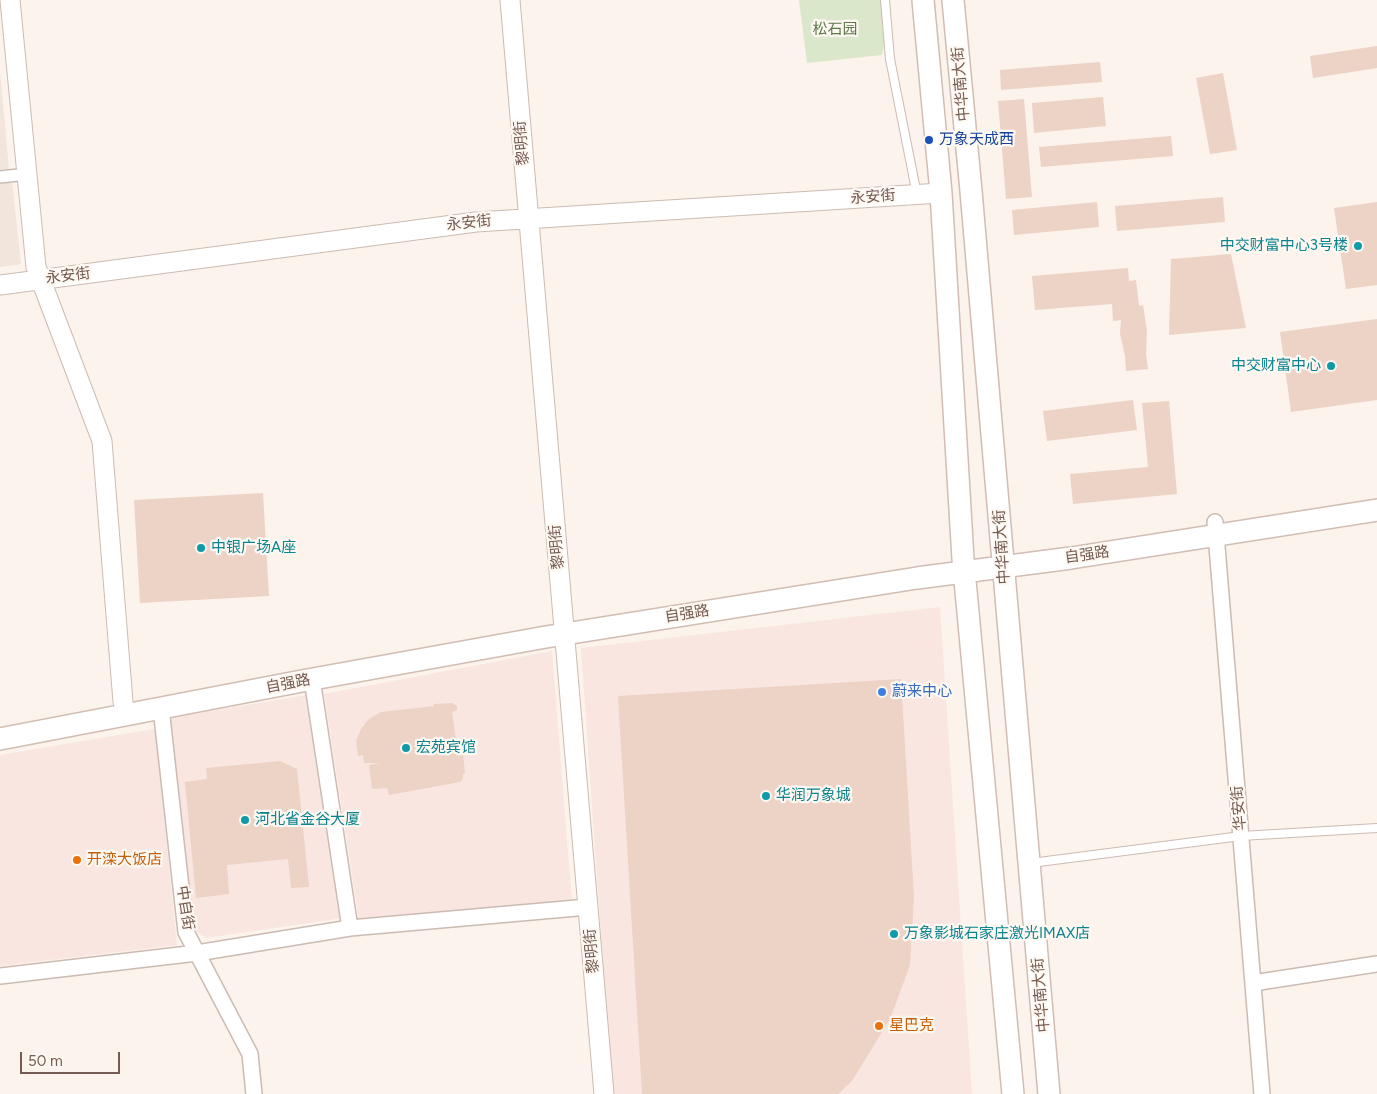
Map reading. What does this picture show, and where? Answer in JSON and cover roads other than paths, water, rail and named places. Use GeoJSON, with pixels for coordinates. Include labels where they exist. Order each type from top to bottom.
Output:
{"type":"FeatureCollection","features":[{"type":"Feature","properties":{"kind":"main road","name":"中华南大街"},"geometry":{"type":"LineString","coordinates":[[923,0],[941,193],[964,566],[1013,1094]]}},
{"type":"Feature","properties":{"kind":"main road","name":"中华南大街"},"geometry":{"type":"LineString","coordinates":[[953,0],[1049,1094]]}},
{"type":"Feature","properties":{"kind":"main road","name":"自强路"},"geometry":{"type":"LineString","coordinates":[[0,739],[763,589],[1003,560],[1070,558],[1377,498]]}},
{"type":"Feature","properties":{"kind":"main road","name":"自强路"},"geometry":{"type":"LineString","coordinates":[[1216,529],[1377,510]]}},
{"type":"Feature","properties":{"kind":"main road","name":"自强路"},"geometry":{"type":"LineString","coordinates":[[0,726],[300,668],[564,628]]}},
{"type":"Feature","properties":{"kind":"street"},"geometry":{"type":"LineString","coordinates":[[10,0],[36,267],[102,441],[123,702]]}},
{"type":"Feature","properties":{"kind":"street","name":"黎明街"},"geometry":{"type":"LineString","coordinates":[[510,0],[604,1094]]}},
{"type":"Feature","properties":{"kind":"street"},"geometry":{"type":"LineString","coordinates":[[0,177],[27,174]]}},
{"type":"Feature","properties":{"kind":"street","name":"永安街"},"geometry":{"type":"LineString","coordinates":[[0,285],[476,222],[941,193]]}},
{"type":"Feature","properties":{"kind":"street","name":"华安街"},"geometry":{"type":"LineString","coordinates":[[1216,529],[1262,1094]]}},
{"type":"Feature","properties":{"kind":"street"},"geometry":{"type":"LineString","coordinates":[[312,679],[350,928]]}},
{"type":"Feature","properties":{"kind":"street","name":"中自街"},"geometry":{"type":"LineString","coordinates":[[161,708],[186,932],[250,1054],[254,1094]]}},
{"type":"Feature","properties":{"kind":"street"},"geometry":{"type":"LineString","coordinates":[[0,976],[197,953],[350,928],[588,907]]}},
{"type":"Feature","properties":{"kind":"street"},"geometry":{"type":"LineString","coordinates":[[1253,983],[1377,964]]}},
{"type":"Feature","properties":{"kind":"lane"},"geometry":{"type":"LineString","coordinates":[[886,0],[890,59],[917,194]]}},
{"type":"Feature","properties":{"kind":"lane"},"geometry":{"type":"LineString","coordinates":[[1029,864],[1241,836],[1377,828]]}},
{"type":"Feature","properties":{"kind":"place","name":"万象天成西"},"geometry":{"type":"Point","coordinates":[929,140]}},
{"type":"Feature","properties":{"kind":"place","name":"中交财富中心3号楼"},"geometry":{"type":"Point","coordinates":[1358,246]}},
{"type":"Feature","properties":{"kind":"place","name":"中交财富中心"},"geometry":{"type":"Point","coordinates":[1331,366]}},
{"type":"Feature","properties":{"kind":"place","name":"中银广场A座"},"geometry":{"type":"Point","coordinates":[201,548]}},
{"type":"Feature","properties":{"kind":"place","name":"蔚来中心"},"geometry":{"type":"Point","coordinates":[882,692]}},
{"type":"Feature","properties":{"kind":"place","name":"宏苑宾馆"},"geometry":{"type":"Point","coordinates":[406,748]}},
{"type":"Feature","properties":{"kind":"place","name":"华润万象城"},"geometry":{"type":"Point","coordinates":[766,796]}},
{"type":"Feature","properties":{"kind":"place","name":"河北省金谷大厦"},"geometry":{"type":"Point","coordinates":[245,820]}},
{"type":"Feature","properties":{"kind":"place","name":"开滦大饭店"},"geometry":{"type":"Point","coordinates":[77,860]}},
{"type":"Feature","properties":{"kind":"place","name":"万象影城石家庄激光IMAX店"},"geometry":{"type":"Point","coordinates":[894,934]}},
{"type":"Feature","properties":{"kind":"place","name":"星巴克"},"geometry":{"type":"Point","coordinates":[879,1026]}},
{"type":"Feature","properties":{"kind":"park label","name":"松石园"},"geometry":{"type":"Point","coordinates":[835,30]}}]}
